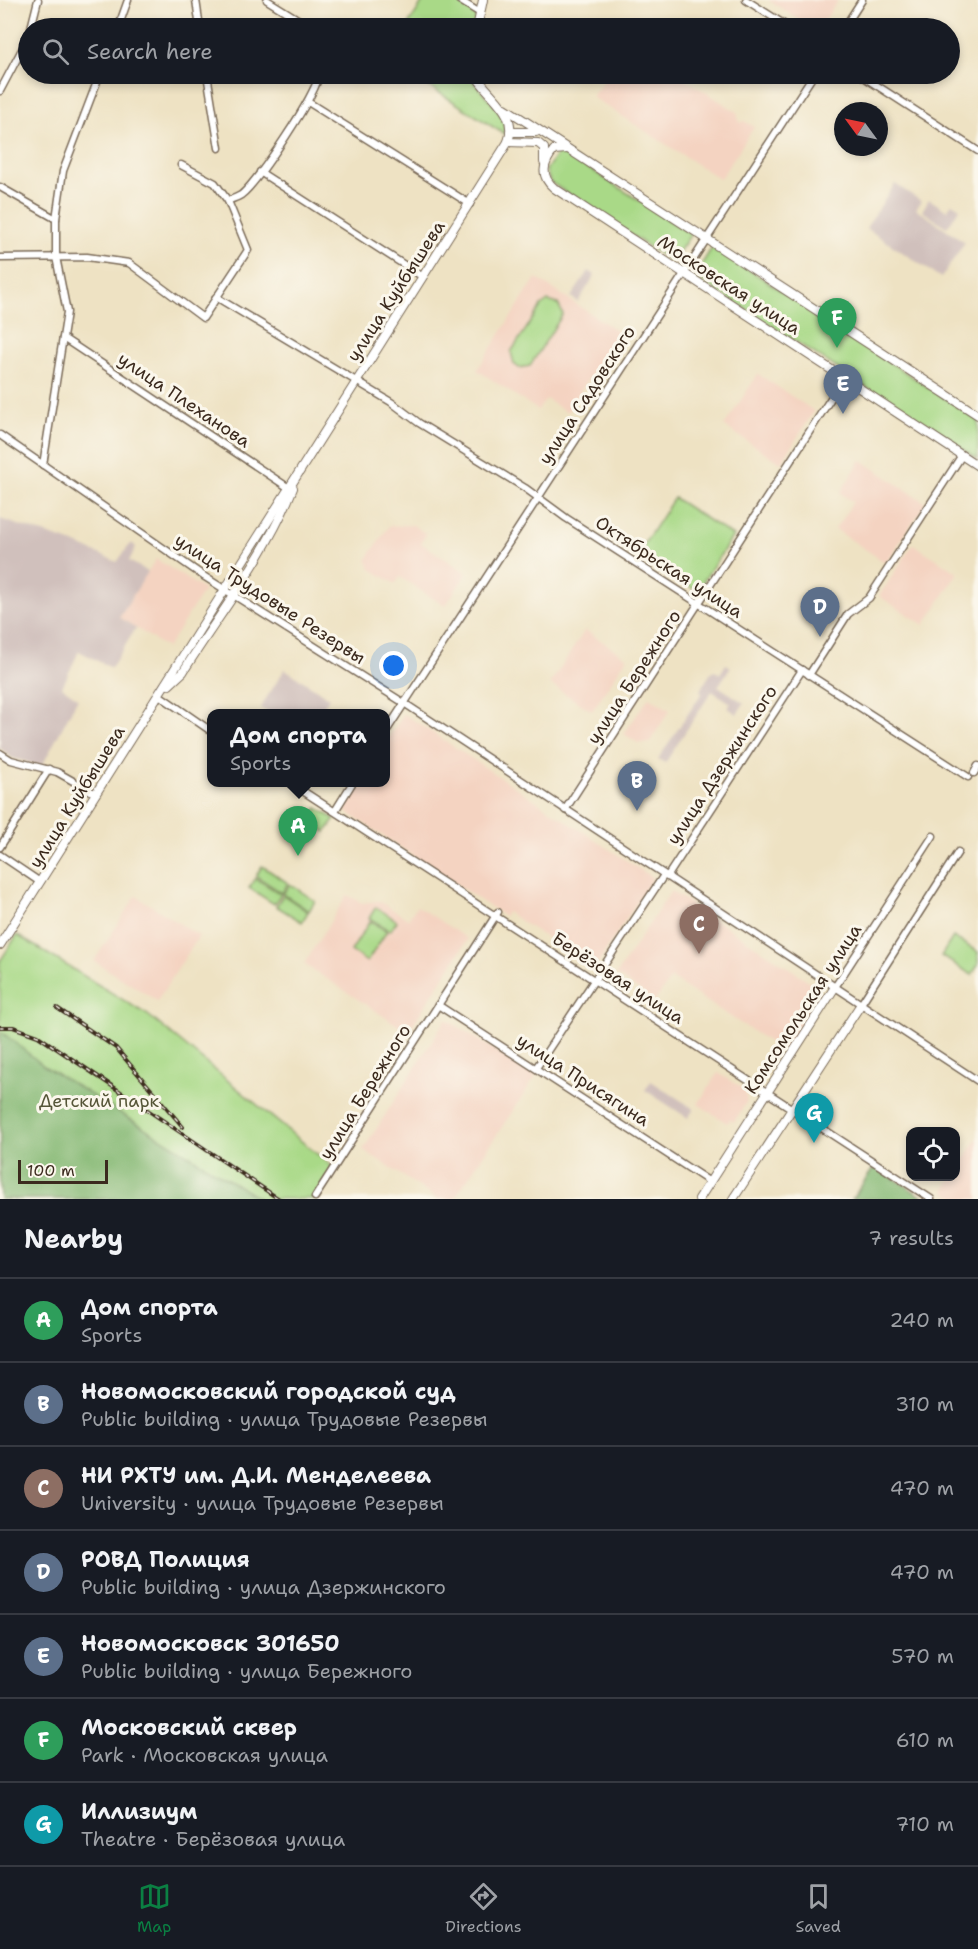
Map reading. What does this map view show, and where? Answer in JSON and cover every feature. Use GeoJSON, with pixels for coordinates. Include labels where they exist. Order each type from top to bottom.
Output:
{"type":"FeatureCollection","features":[{"type":"Feature","properties":{"kind":"main road"},"geometry":{"type":"LineString","coordinates":[[479,18],[483,0]]}},
{"type":"Feature","properties":{"kind":"main road"},"geometry":{"type":"LineString","coordinates":[[483,84],[502,106]]}},
{"type":"Feature","properties":{"kind":"main road","name":"улица Куйбышева"},"geometry":{"type":"LineString","coordinates":[[0,945],[159,695],[183,672],[289,488],[508,142],[510,132],[508,115],[502,106]]}},
{"type":"Feature","properties":{"kind":"main road","name":"Московская улица"},"geometry":{"type":"LineString","coordinates":[[502,106],[978,414]]}},
{"type":"Feature","properties":{"kind":"main road"},"geometry":{"type":"LineString","coordinates":[[510,132],[524,130],[542,134]]}},
{"type":"Feature","properties":{"kind":"main road"},"geometry":{"type":"LineString","coordinates":[[508,142],[538,143],[544,148],[544,167]]}},
{"type":"Feature","properties":{"kind":"main road"},"geometry":{"type":"LineString","coordinates":[[544,167],[554,150],[563,147],[568,150]]}},
{"type":"Feature","properties":{"kind":"main road","name":"Московская улица"},"geometry":{"type":"LineString","coordinates":[[544,167],[546,181],[554,188],[978,466]]}},
{"type":"Feature","properties":{"kind":"main road"},"geometry":{"type":"LineString","coordinates":[[229,592],[273,529],[305,463]]}},
{"type":"Feature","properties":{"kind":"main road","name":"Комсомольская улица"},"geometry":{"type":"LineString","coordinates":[[699,1199],[835,987]]}},
{"type":"Feature","properties":{"kind":"main road"},"geometry":{"type":"LineString","coordinates":[[733,1199],[861,1004]]}},
{"type":"Feature","properties":{"kind":"street"},"geometry":{"type":"LineString","coordinates":[[34,18],[38,0]]}},
{"type":"Feature","properties":{"kind":"street"},"geometry":{"type":"LineString","coordinates":[[122,18],[128,0]]}},
{"type":"Feature","properties":{"kind":"street"},"geometry":{"type":"LineString","coordinates":[[196,0],[199,18]]}},
{"type":"Feature","properties":{"kind":"street"},"geometry":{"type":"LineString","coordinates":[[267,0],[296,18]]}},
{"type":"Feature","properties":{"kind":"street"},"geometry":{"type":"LineString","coordinates":[[459,0],[480,14]]}},
{"type":"Feature","properties":{"kind":"street"},"geometry":{"type":"LineString","coordinates":[[746,0],[774,18]]}},
{"type":"Feature","properties":{"kind":"street"},"geometry":{"type":"LineString","coordinates":[[850,18],[862,0]]}},
{"type":"Feature","properties":{"kind":"street"},"geometry":{"type":"LineString","coordinates":[[0,91],[18,57]]}},
{"type":"Feature","properties":{"kind":"street"},"geometry":{"type":"LineString","coordinates":[[43,465],[67,312],[56,257],[57,219],[63,171],[96,84]]}},
{"type":"Feature","properties":{"kind":"street"},"geometry":{"type":"LineString","coordinates":[[209,84],[219,148]]}},
{"type":"Feature","properties":{"kind":"street"},"geometry":{"type":"LineString","coordinates":[[228,201],[241,195],[260,172],[308,102],[315,84]]}},
{"type":"Feature","properties":{"kind":"street","name":"улица Садовского"},"geometry":{"type":"LineString","coordinates":[[390,725],[808,84]]}},
{"type":"Feature","properties":{"kind":"street"},"geometry":{"type":"LineString","coordinates":[[874,84],[978,151]]}},
{"type":"Feature","properties":{"kind":"street"},"geometry":{"type":"LineString","coordinates":[[308,102],[470,204]]}},
{"type":"Feature","properties":{"kind":"street"},"geometry":{"type":"LineString","coordinates":[[0,258],[87,257],[132,264],[168,294],[203,318],[248,250],[228,201],[216,183],[182,165]]}},
{"type":"Feature","properties":{"kind":"street"},"geometry":{"type":"LineString","coordinates":[[260,172],[423,278]]}},
{"type":"Feature","properties":{"kind":"street"},"geometry":{"type":"LineString","coordinates":[[0,187],[57,219]]}},
{"type":"Feature","properties":{"kind":"street","name":"Октябрьская улица"},"geometry":{"type":"LineString","coordinates":[[216,297],[391,402],[419,423],[809,675],[973,772]]}},
{"type":"Feature","properties":{"kind":"street","name":"улица Плеханова"},"geometry":{"type":"LineString","coordinates":[[63,338],[289,488]]}},
{"type":"Feature","properties":{"kind":"street","name":"улица Бережного"},"geometry":{"type":"LineString","coordinates":[[565,810],[844,378]]}},
{"type":"Feature","properties":{"kind":"street","name":"улица Трудовые Резервы"},"geometry":{"type":"LineString","coordinates":[[0,435],[229,592],[404,703],[978,1081]]}},
{"type":"Feature","properties":{"kind":"street"},"geometry":{"type":"LineString","coordinates":[[809,675],[848,614],[869,598],[962,455]]}},
{"type":"Feature","properties":{"kind":"street","name":"улица Дзержинского"},"geometry":{"type":"LineString","coordinates":[[536,1068],[802,670]]}},
{"type":"Feature","properties":{"kind":"street"},"geometry":{"type":"LineString","coordinates":[[159,695],[207,728]]}},
{"type":"Feature","properties":{"kind":"street"},"geometry":{"type":"LineString","coordinates":[[0,753],[11,760],[57,772],[96,794]]}},
{"type":"Feature","properties":{"kind":"street"},"geometry":{"type":"LineString","coordinates":[[0,847],[49,770]]}},
{"type":"Feature","properties":{"kind":"street","name":"Берёзовая улица"},"geometry":{"type":"LineString","coordinates":[[296,787],[496,914],[593,981],[931,1199]]}},
{"type":"Feature","properties":{"kind":"street"},"geometry":{"type":"LineString","coordinates":[[335,811],[350,787]]}},
{"type":"Feature","properties":{"kind":"street","name":"Комсомольская улица"},"geometry":{"type":"LineString","coordinates":[[835,987],[933,836]]}},
{"type":"Feature","properties":{"kind":"street"},"geometry":{"type":"LineString","coordinates":[[861,1004],[958,852]]}},
{"type":"Feature","properties":{"kind":"street"},"geometry":{"type":"LineString","coordinates":[[0,855],[40,882]]}},
{"type":"Feature","properties":{"kind":"street","name":"улица Бережного"},"geometry":{"type":"LineString","coordinates":[[315,1197],[496,914]]}},
{"type":"Feature","properties":{"kind":"street","name":"улица Присягина"},"geometry":{"type":"LineString","coordinates":[[438,1005],[710,1182]]}},
{"type":"Feature","properties":{"kind":"shaded area"},"geometry":{"type":"Polygon","coordinates":[[[768,0],[838,0],[826,18],[796,18],[768,0]]]}},
{"type":"Feature","properties":{"kind":"shaded area"},"geometry":{"type":"Polygon","coordinates":[[[601,84],[693,84],[737,112],[739,123],[744,121],[754,127],[720,179],[592,97],[601,84]]]}},
{"type":"Feature","properties":{"kind":"shaded area"},"geometry":{"type":"Polygon","coordinates":[[[895,184],[921,201],[916,209],[965,242],[941,278],[866,228],[895,184]]]}},
{"type":"Feature","properties":{"kind":"shaded area"},"geometry":{"type":"Polygon","coordinates":[[[929,199],[947,211],[952,203],[960,208],[947,227],[922,211],[929,199]]]}},
{"type":"Feature","properties":{"kind":"shaded area"},"geometry":{"type":"Polygon","coordinates":[[[589,271],[595,275],[578,302],[571,297],[589,271]]]}},
{"type":"Feature","properties":{"kind":"shaded area"},"geometry":{"type":"Polygon","coordinates":[[[536,278],[619,332],[567,412],[546,399],[538,410],[477,370],[536,278]]]}},
{"type":"Feature","properties":{"kind":"shaded area"},"geometry":{"type":"Polygon","coordinates":[[[758,374],[814,411],[781,463],[724,426],[758,374]]]}},
{"type":"Feature","properties":{"kind":"shaded area"},"geometry":{"type":"Polygon","coordinates":[[[861,460],[926,503],[886,563],[835,529],[853,502],[840,493],[861,460]]]}},
{"type":"Feature","properties":{"kind":"shaded area"},"geometry":{"type":"Polygon","coordinates":[[[0,519],[74,543],[117,562],[131,543],[136,547],[129,561],[148,572],[119,617],[136,628],[111,668],[79,651],[62,687],[78,698],[42,766],[12,758],[0,748],[0,519]]]}},
{"type":"Feature","properties":{"kind":"shaded area"},"geometry":{"type":"Polygon","coordinates":[[[413,525],[426,534],[421,543],[467,573],[445,606],[400,577],[395,584],[371,569],[367,559],[389,526],[413,525]]]}},
{"type":"Feature","properties":{"kind":"shaded area"},"geometry":{"type":"Polygon","coordinates":[[[913,544],[958,573],[924,625],[879,596],[913,544]]]}},
{"type":"Feature","properties":{"kind":"shaded area"},"geometry":{"type":"Polygon","coordinates":[[[156,559],[204,590],[167,648],[119,617],[156,559]]]}},
{"type":"Feature","properties":{"kind":"shaded area"},"geometry":{"type":"Polygon","coordinates":[[[585,630],[627,658],[592,711],[550,684],[585,630]]]}},
{"type":"Feature","properties":{"kind":"shaded area"},"geometry":{"type":"Polygon","coordinates":[[[726,664],[731,667],[718,686],[744,703],[737,714],[728,708],[731,703],[712,691],[665,763],[658,759],[702,693],[700,690],[713,670],[720,674],[726,664]]]}},
{"type":"Feature","properties":{"kind":"shaded area"},"geometry":{"type":"Polygon","coordinates":[[[285,669],[329,698],[322,709],[260,708],[285,669]]]}},
{"type":"Feature","properties":{"kind":"shaded area"},"geometry":{"type":"Polygon","coordinates":[[[649,697],[670,710],[649,743],[638,743],[624,734],[649,697]]]}},
{"type":"Feature","properties":{"kind":"shaded area"},"geometry":{"type":"Polygon","coordinates":[[[404,714],[653,878],[594,969],[507,912],[504,916],[342,809],[356,787],[390,787],[390,735],[404,714]]]}},
{"type":"Feature","properties":{"kind":"shaded area"},"geometry":{"type":"Polygon","coordinates":[[[671,891],[815,985],[818,998],[783,1051],[671,978],[655,1001],[616,975],[671,891]]]}},
{"type":"Feature","properties":{"kind":"shaded area"},"geometry":{"type":"Polygon","coordinates":[[[347,895],[362,903],[379,901],[408,919],[417,906],[468,939],[408,1032],[304,964],[347,895]]]}},
{"type":"Feature","properties":{"kind":"shaded area"},"geometry":{"type":"Polygon","coordinates":[[[136,896],[199,936],[157,1001],[94,961],[136,896]]]}},
{"type":"Feature","properties":{"kind":"shaded area"},"geometry":{"type":"Polygon","coordinates":[[[446,1019],[536,1076],[454,1199],[438,1199],[363,1150],[446,1019]]]}},
{"type":"Feature","properties":{"kind":"shaded area"},"geometry":{"type":"Polygon","coordinates":[[[718,1073],[745,1090],[747,1101],[734,1122],[730,1119],[727,1123],[698,1104],[718,1073]]]}},
{"type":"Feature","properties":{"kind":"shaded area"},"geometry":{"type":"Polygon","coordinates":[[[651,1081],[694,1109],[688,1118],[645,1090],[651,1081]]]}},
{"type":"Feature","properties":{"kind":"shaded area"},"geometry":{"type":"Polygon","coordinates":[[[978,1138],[978,1199],[956,1199],[944,1191],[950,1181],[960,1181],[960,1166],[978,1138]]]}},
{"type":"Feature","properties":{"kind":"green space"},"geometry":{"type":"Polygon","coordinates":[[[424,0],[456,0],[476,13],[476,18],[412,18],[424,0]]]}},
{"type":"Feature","properties":{"kind":"green space"},"geometry":{"type":"Polygon","coordinates":[[[426,84],[475,84],[502,117],[505,125],[504,134],[426,84]]]}},
{"type":"Feature","properties":{"kind":"green space"},"geometry":{"type":"Polygon","coordinates":[[[559,151],[564,152],[691,234],[672,262],[550,182],[546,170],[559,151]]]}},
{"type":"Feature","properties":{"kind":"green space"},"geometry":{"type":"Polygon","coordinates":[[[713,246],[978,420],[978,459],[694,276],[713,246]]]}},
{"type":"Feature","properties":{"kind":"green space"},"geometry":{"type":"Polygon","coordinates":[[[548,301],[558,304],[563,314],[530,366],[519,368],[514,364],[511,352],[541,306],[548,301]]]}},
{"type":"Feature","properties":{"kind":"green space"},"geometry":{"type":"Polygon","coordinates":[[[674,498],[733,536],[697,591],[638,553],[674,498]]]}},
{"type":"Feature","properties":{"kind":"green space"},"geometry":{"type":"Polygon","coordinates":[[[317,808],[335,819],[326,832],[309,821],[317,808]]]}},
{"type":"Feature","properties":{"kind":"green space"},"geometry":{"type":"Polygon","coordinates":[[[262,866],[288,883],[282,893],[256,876],[262,866]]]}},
{"type":"Feature","properties":{"kind":"green space"},"geometry":{"type":"Polygon","coordinates":[[[255,878],[281,894],[274,904],[249,888],[255,878]]]}},
{"type":"Feature","properties":{"kind":"green space"},"geometry":{"type":"Polygon","coordinates":[[[290,884],[315,901],[309,911],[283,894],[290,884]]]}},
{"type":"Feature","properties":{"kind":"green space"},"geometry":{"type":"Polygon","coordinates":[[[283,895],[308,912],[302,922],[276,906],[283,895]]]}},
{"type":"Feature","properties":{"kind":"green space"},"geometry":{"type":"Polygon","coordinates":[[[376,907],[397,921],[390,931],[369,918],[376,907]]]}},
{"type":"Feature","properties":{"kind":"green space"},"geometry":{"type":"Polygon","coordinates":[[[370,921],[387,931],[367,962],[351,951],[370,921]]]}},
{"type":"Feature","properties":{"kind":"green space","name":"Детский парк"},"geometry":{"type":"Polygon","coordinates":[[[17,935],[148,1015],[334,1168],[316,1197],[318,1199],[0,1199],[0,961],[17,935]]]}},
{"type":"Feature","properties":{"kind":"green space"},"geometry":{"type":"Polygon","coordinates":[[[953,937],[978,952],[978,965],[972,975],[941,956],[953,937]]]}},
{"type":"Feature","properties":{"kind":"green space"},"geometry":{"type":"Polygon","coordinates":[[[3,1033],[44,1066],[260,1199],[0,1199],[0,1034],[3,1033]]]}},
{"type":"Feature","properties":{"kind":"green space"},"geometry":{"type":"Polygon","coordinates":[[[875,1166],[926,1199],[852,1199],[875,1166]]]}},
{"type":"Feature","properties":{"kind":"railway"},"geometry":{"type":"LineString","coordinates":[[57,1008],[116,1048],[183,1127]]}},
{"type":"Feature","properties":{"kind":"railway"},"geometry":{"type":"LineString","coordinates":[[0,1027],[13,1027],[38,1036],[279,1199]]}},
{"type":"Feature","properties":{"kind":"place","name":"Московский сквер"},"geometry":{"type":"Point","coordinates":[837,348]}},
{"type":"Feature","properties":{"kind":"place","name":"Новомосковск 301650"},"geometry":{"type":"Point","coordinates":[843,414]}},
{"type":"Feature","properties":{"kind":"place","name":"РОВД Полиция"},"geometry":{"type":"Point","coordinates":[820,637]}},
{"type":"Feature","properties":{"kind":"place","name":"Новомосковский городской суд"},"geometry":{"type":"Point","coordinates":[637,811]}},
{"type":"Feature","properties":{"kind":"place","name":"Дом спорта"},"geometry":{"type":"Point","coordinates":[298,856]}},
{"type":"Feature","properties":{"kind":"place","name":"НИ РХТУ им. Д.И. Менделеева"},"geometry":{"type":"Point","coordinates":[699,954]}},
{"type":"Feature","properties":{"kind":"place","name":"Иллизиум"},"geometry":{"type":"Point","coordinates":[814,1143]}}]}
